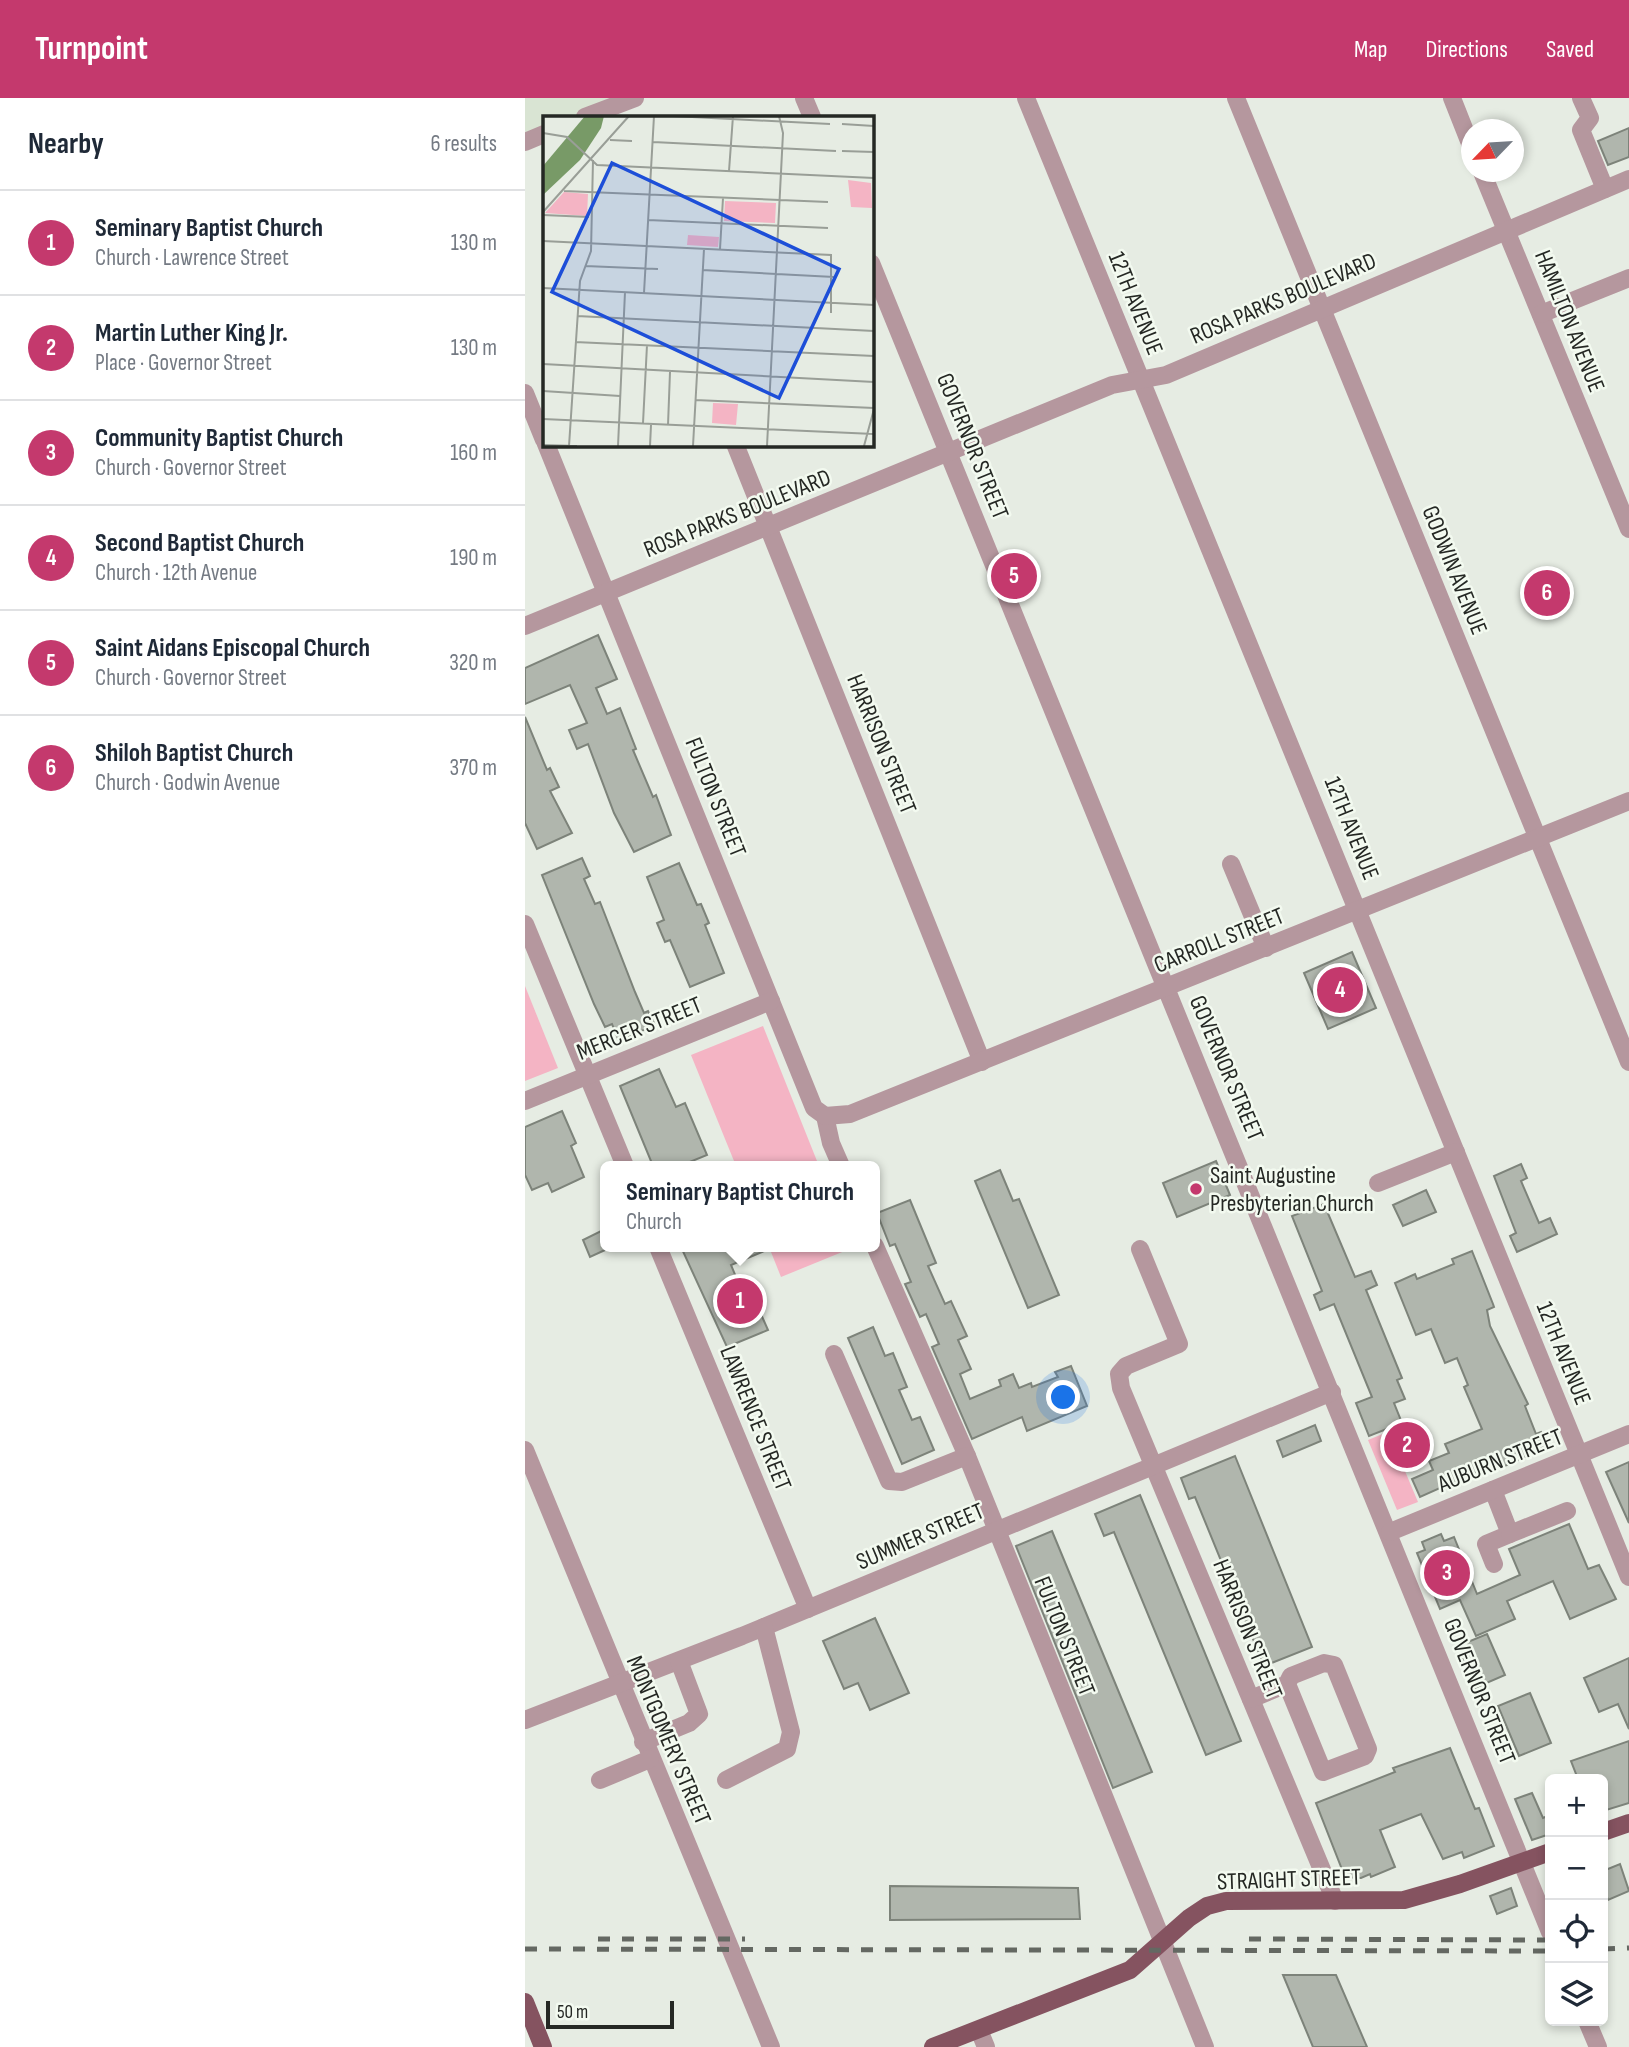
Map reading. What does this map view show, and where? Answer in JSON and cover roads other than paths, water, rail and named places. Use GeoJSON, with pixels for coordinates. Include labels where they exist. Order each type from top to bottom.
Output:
{"type":"FeatureCollection","features":[{"type":"Feature","properties":{"kind":"main road"},"geometry":{"type":"LineString","coordinates":[[1608,1830],[1629,1823]]}},
{"type":"Feature","properties":{"kind":"main road","name":"STRAIGHT STREET"},"geometry":{"type":"LineString","coordinates":[[933,2047],[983,2039],[1130,1970],[1189,1918],[1207,1906],[1226,1901],[1404,1900],[1545,1854]]}},
{"type":"Feature","properties":{"kind":"main road"},"geometry":{"type":"LineString","coordinates":[[526,2007],[543,2047]]}},
{"type":"Feature","properties":{"kind":"street"},"geometry":{"type":"LineString","coordinates":[[595,116],[635,98]]}},
{"type":"Feature","properties":{"kind":"street"},"geometry":{"type":"LineString","coordinates":[[804,98],[811,116]]}},
{"type":"Feature","properties":{"kind":"street","name":"12TH AVENUE"},"geometry":{"type":"LineString","coordinates":[[1026,98],[1629,1577]]}},
{"type":"Feature","properties":{"kind":"street","name":"GODWIN AVENUE"},"geometry":{"type":"LineString","coordinates":[[1236,98],[1629,1062]]}},
{"type":"Feature","properties":{"kind":"street"},"geometry":{"type":"LineString","coordinates":[[1452,98],[1461,120]]}},
{"type":"Feature","properties":{"kind":"street"},"geometry":{"type":"LineString","coordinates":[[1581,98],[1590,118],[1581,130],[1605,189]]}},
{"type":"Feature","properties":{"kind":"street"},"geometry":{"type":"LineString","coordinates":[[525,142],[543,134]]}},
{"type":"Feature","properties":{"kind":"street","name":"ROSA PARKS BOULEVARD"},"geometry":{"type":"LineString","coordinates":[[525,626],[1112,385],[1166,375],[1321,307],[1629,179]]}},
{"type":"Feature","properties":{"kind":"street","name":"HAMILTON AVENUE"},"geometry":{"type":"LineString","coordinates":[[1486,182],[1506,229],[1557,307],[1629,529]]}},
{"type":"Feature","properties":{"kind":"street","name":"GOVERNOR STREET"},"geometry":{"type":"LineString","coordinates":[[873,268],[1390,1532],[1545,1919]]}},
{"type":"Feature","properties":{"kind":"street"},"geometry":{"type":"LineString","coordinates":[[1557,307],[1629,278]]}},
{"type":"Feature","properties":{"kind":"street","name":"FULTON STREET"},"geometry":{"type":"LineString","coordinates":[[525,393],[543,437]]}},
{"type":"Feature","properties":{"kind":"street","name":"FULTON STREET"},"geometry":{"type":"LineString","coordinates":[[547,446],[814,1108],[825,1116],[831,1143],[839,1161]]}},
{"type":"Feature","properties":{"kind":"street","name":"HARRISON STREET"},"geometry":{"type":"LineString","coordinates":[[736,446],[982,1062]]}},
{"type":"Feature","properties":{"kind":"street","name":"CARROLL STREET"},"geometry":{"type":"LineString","coordinates":[[825,1116],[850,1114],[1629,801]]}},
{"type":"Feature","properties":{"kind":"street"},"geometry":{"type":"LineString","coordinates":[[1231,864],[1266,948]]}},
{"type":"Feature","properties":{"kind":"street"},"geometry":{"type":"LineString","coordinates":[[525,924],[623,1161]]}},
{"type":"Feature","properties":{"kind":"street","name":"MERCER STREET"},"geometry":{"type":"LineString","coordinates":[[525,1101],[771,1001]]}},
{"type":"Feature","properties":{"kind":"street"},"geometry":{"type":"LineString","coordinates":[[1378,1183],[1456,1152]]}},
{"type":"Feature","properties":{"kind":"street","name":"HARRISON STREET"},"geometry":{"type":"LineString","coordinates":[[1140,1249],[1179,1344],[1126,1366],[1119,1374],[1121,1388],[1335,1901]]}},
{"type":"Feature","properties":{"kind":"street","name":"LAWRENCE STREET"},"geometry":{"type":"LineString","coordinates":[[660,1252],[808,1609]]}},
{"type":"Feature","properties":{"kind":"street","name":"FULTON STREET"},"geometry":{"type":"LineString","coordinates":[[878,1252],[967,1456],[1205,2047]]}},
{"type":"Feature","properties":{"kind":"street"},"geometry":{"type":"LineString","coordinates":[[834,1354],[889,1481],[902,1482],[967,1456]]}},
{"type":"Feature","properties":{"kind":"street","name":"SUMMER STREET"},"geometry":{"type":"LineString","coordinates":[[525,1720],[764,1627],[1332,1391]]}},
{"type":"Feature","properties":{"kind":"street","name":"AUBURN STREET"},"geometry":{"type":"LineString","coordinates":[[1390,1532],[1629,1434]]}},
{"type":"Feature","properties":{"kind":"street","name":"MONTGOMERY STREET"},"geometry":{"type":"LineString","coordinates":[[525,1450],[619,1684],[771,2047]]}},
{"type":"Feature","properties":{"kind":"street"},"geometry":{"type":"LineString","coordinates":[[1493,1490],[1510,1534]]}},
{"type":"Feature","properties":{"kind":"street"},"geometry":{"type":"LineString","coordinates":[[1494,1564],[1486,1544],[1567,1511]]}},
{"type":"Feature","properties":{"kind":"street"},"geometry":{"type":"LineString","coordinates":[[726,1780],[787,1749],[791,1732],[764,1627]]}},
{"type":"Feature","properties":{"kind":"street"},"geometry":{"type":"LineString","coordinates":[[643,1742],[689,1723],[699,1714],[679,1661]]}},
{"type":"Feature","properties":{"kind":"street"},"geometry":{"type":"LineString","coordinates":[[1251,1699],[1287,1684],[1291,1676],[1324,1662],[1334,1665],[1368,1749],[1365,1756],[1323,1772],[1287,1684]]}},
{"type":"Feature","properties":{"kind":"street"},"geometry":{"type":"LineString","coordinates":[[600,1780],[650,1759]]}},
{"type":"Feature","properties":{"kind":"street"},"geometry":{"type":"LineString","coordinates":[[1589,2026],[1598,2047]]}},
{"type":"Feature","properties":{"kind":"railway"},"geometry":{"type":"LineString","coordinates":[[598,1939],[745,1939]]}},
{"type":"Feature","properties":{"kind":"railway"},"geometry":{"type":"LineString","coordinates":[[1249,1939],[1545,1940]]}},
{"type":"Feature","properties":{"kind":"railway"},"geometry":{"type":"LineString","coordinates":[[1608,1949],[1629,1948]]}},
{"type":"Feature","properties":{"kind":"railway"},"geometry":{"type":"LineString","coordinates":[[525,1949],[1545,1951]]}},
{"type":"Feature","properties":{"kind":"place","name":"Saint Aidans Episcopal Church"},"geometry":{"type":"Point","coordinates":[1014,576]}},
{"type":"Feature","properties":{"kind":"place","name":"Shiloh Baptist Church"},"geometry":{"type":"Point","coordinates":[1547,593]}},
{"type":"Feature","properties":{"kind":"place","name":"Second Baptist Church"},"geometry":{"type":"Point","coordinates":[1340,990]}},
{"type":"Feature","properties":{"kind":"place","name":"Saint Augustine Presbyterian Church"},"geometry":{"type":"Point","coordinates":[1196,1189]}},
{"type":"Feature","properties":{"kind":"place","name":"Seminary Baptist Church"},"geometry":{"type":"Point","coordinates":[740,1301]}},
{"type":"Feature","properties":{"kind":"place","name":"Martin Luther King Jr."},"geometry":{"type":"Point","coordinates":[1407,1445]}},
{"type":"Feature","properties":{"kind":"place","name":"Community Baptist Church"},"geometry":{"type":"Point","coordinates":[1447,1573]}}]}
